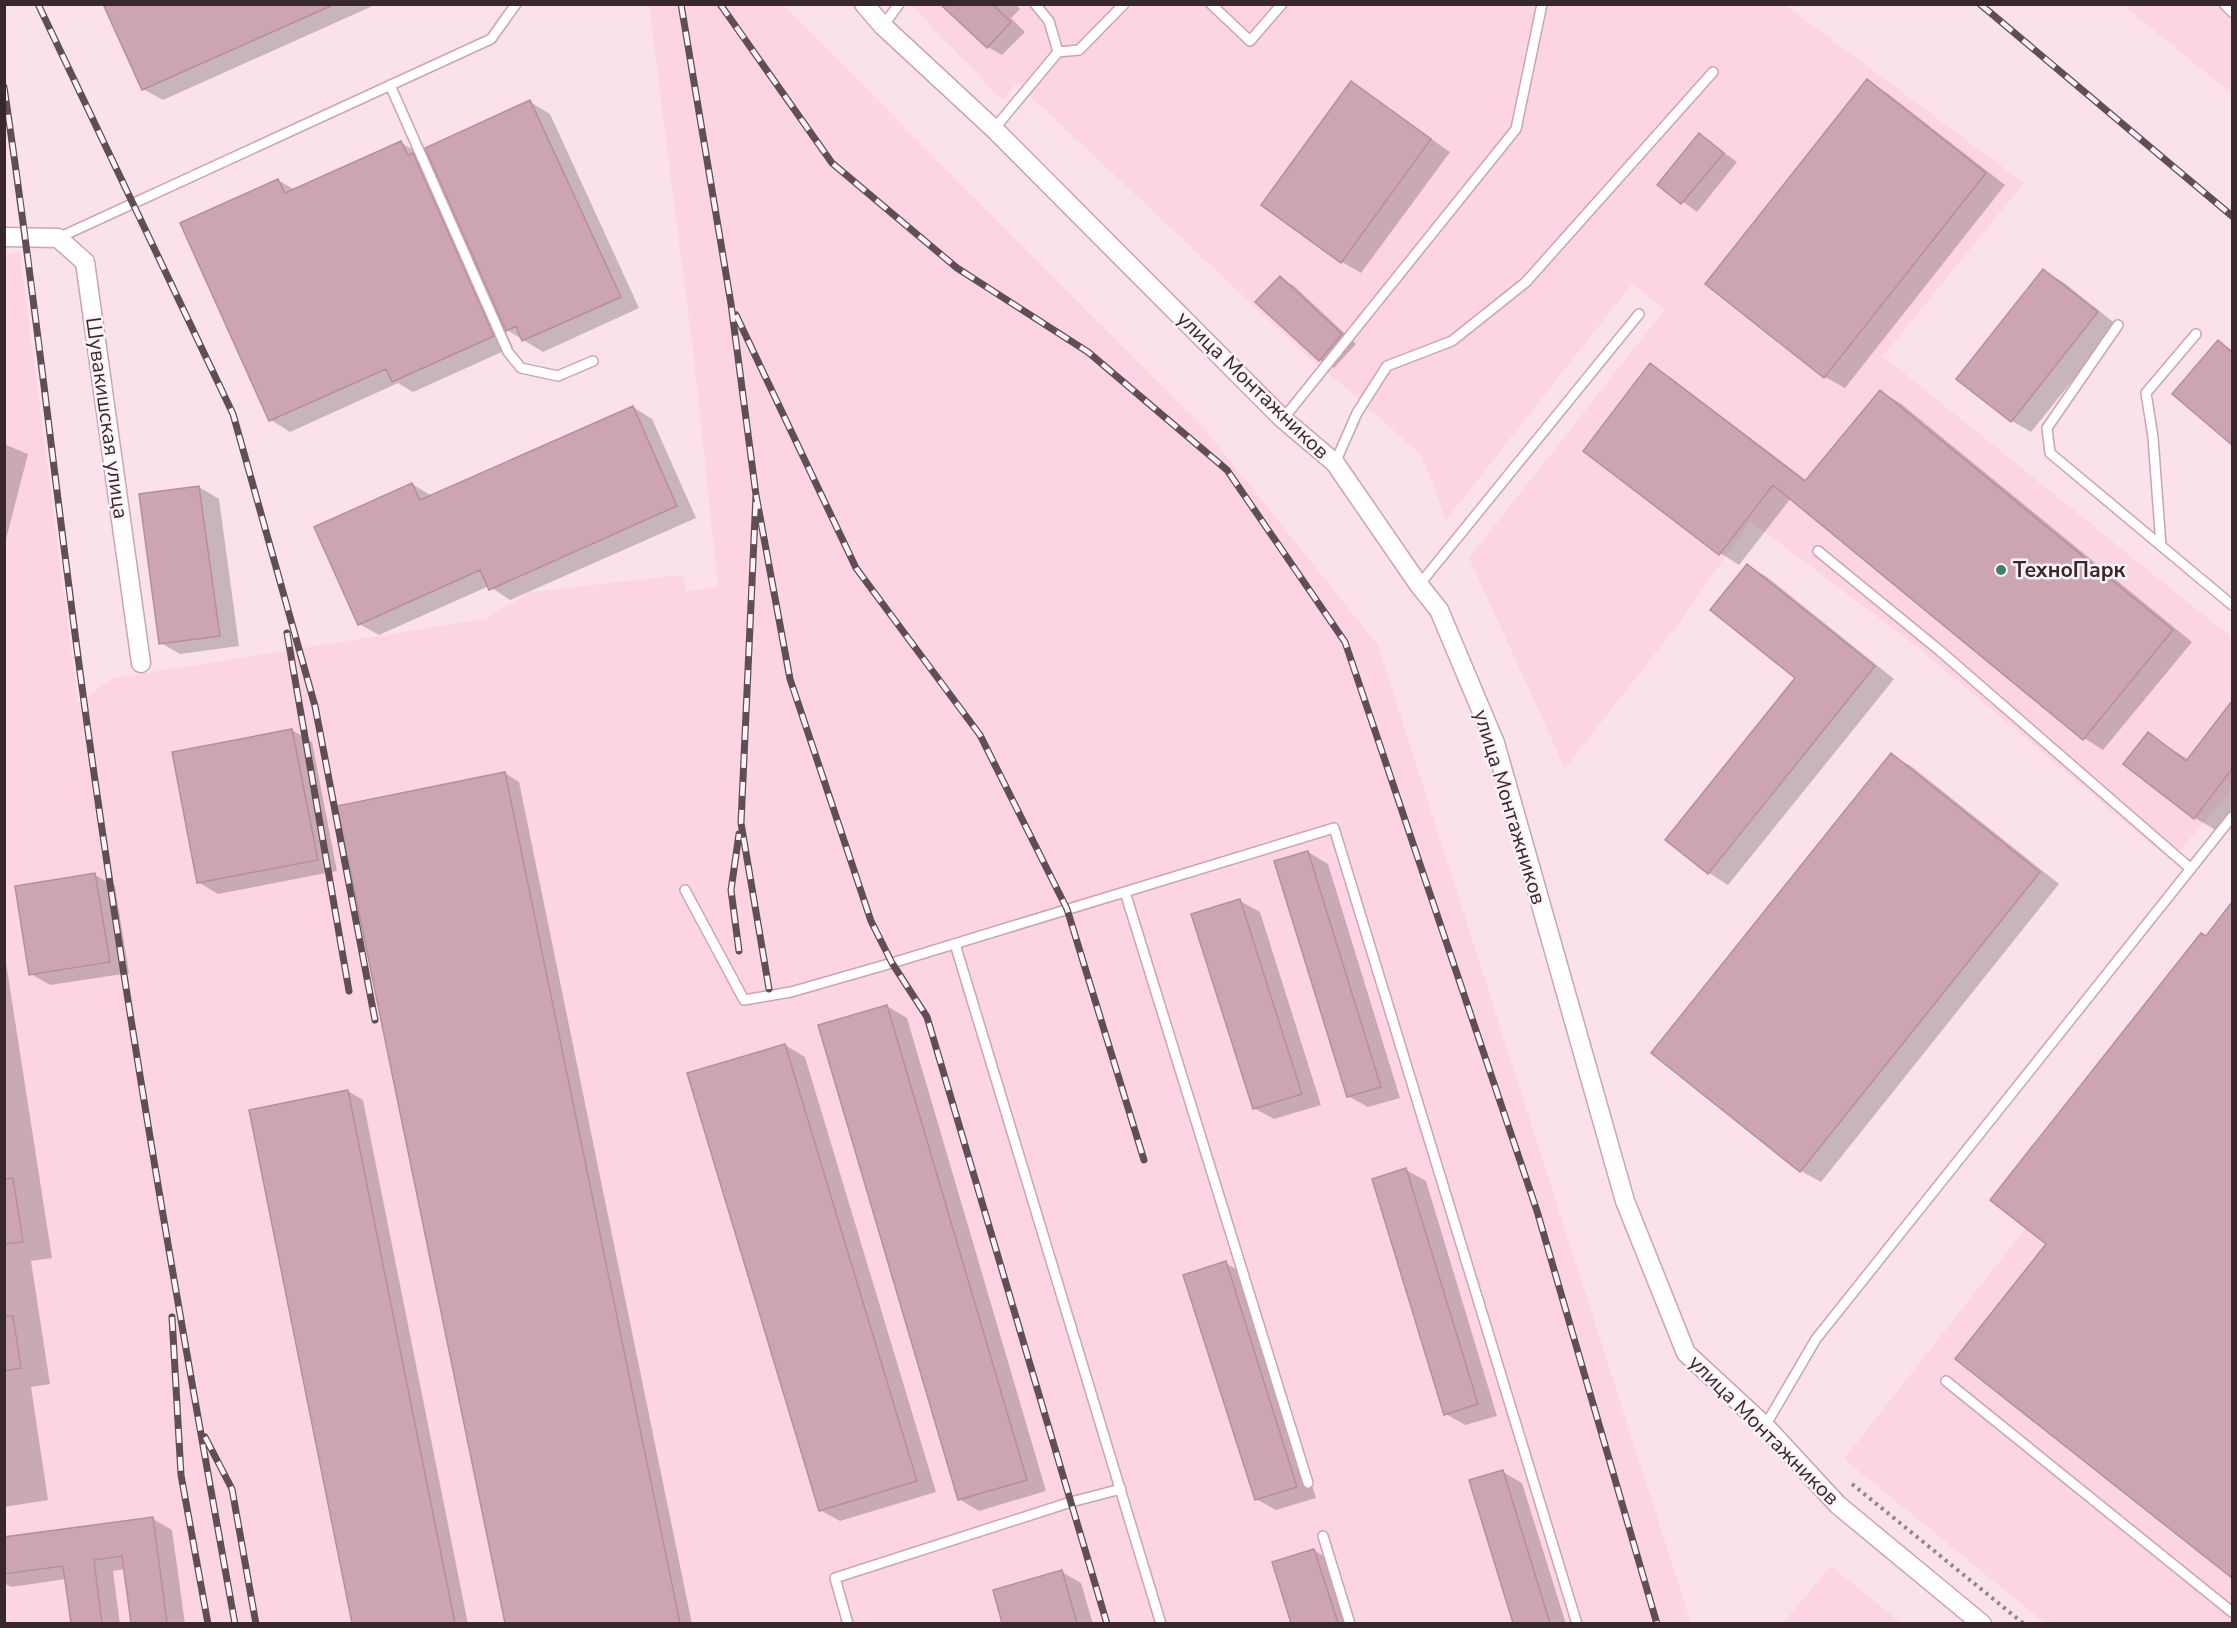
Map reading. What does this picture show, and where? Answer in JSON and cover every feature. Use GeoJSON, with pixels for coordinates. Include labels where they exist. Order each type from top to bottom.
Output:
{"type":"FeatureCollection","features":[{"type":"Feature","properties":{"kind":"street","name":"улица Монтажников"},"geometry":{"type":"LineString","coordinates":[[864,4],[883,26],[994,129],[1283,419],[1335,463],[1419,585],[1439,610],[1495,743],[1625,1201],[1686,1353],[1765,1426],[1838,1505],[1982,1623]]}},
{"type":"Feature","properties":{"kind":"street"},"geometry":{"type":"LineString","coordinates":[[4,237],[58,238]]}},
{"type":"Feature","properties":{"kind":"street","name":"Шувакишская улица"},"geometry":{"type":"LineString","coordinates":[[58,238],[85,262],[141,663]]}},
{"type":"Feature","properties":{"kind":"lane"},"geometry":{"type":"LineString","coordinates":[[58,238],[491,39],[516,4]]}},
{"type":"Feature","properties":{"kind":"lane"},"geometry":{"type":"LineString","coordinates":[[883,26],[899,4]]}},
{"type":"Feature","properties":{"kind":"lane"},"geometry":{"type":"LineString","coordinates":[[1035,4],[1049,21],[1058,52]]}},
{"type":"Feature","properties":{"kind":"lane"},"geometry":{"type":"LineString","coordinates":[[994,129],[1058,52],[1079,50],[1124,4]]}},
{"type":"Feature","properties":{"kind":"lane"},"geometry":{"type":"LineString","coordinates":[[1211,4],[1250,41],[1282,4]]}},
{"type":"Feature","properties":{"kind":"lane"},"geometry":{"type":"LineString","coordinates":[[1283,419],[1516,129],[1542,4]]}},
{"type":"Feature","properties":{"kind":"lane"},"geometry":{"type":"LineString","coordinates":[[2224,4],[2232,12]]}},
{"type":"Feature","properties":{"kind":"lane"},"geometry":{"type":"LineString","coordinates":[[1335,463],[1357,413],[1387,366],[1452,341],[1526,282],[1713,72]]}},
{"type":"Feature","properties":{"kind":"lane"},"geometry":{"type":"LineString","coordinates":[[390,85],[508,352],[521,368],[558,375],[593,361]]}},
{"type":"Feature","properties":{"kind":"lane"},"geometry":{"type":"LineString","coordinates":[[1419,585],[1639,314]]}},
{"type":"Feature","properties":{"kind":"lane"},"geometry":{"type":"LineString","coordinates":[[2118,325],[2047,428],[2050,453],[2232,605]]}},
{"type":"Feature","properties":{"kind":"lane"},"geometry":{"type":"LineString","coordinates":[[2161,546],[2153,437],[2146,393],[2196,334]]}},
{"type":"Feature","properties":{"kind":"lane"},"geometry":{"type":"LineString","coordinates":[[1818,551],[1939,650],[2191,869]]}},
{"type":"Feature","properties":{"kind":"lane"},"geometry":{"type":"LineString","coordinates":[[1765,1426],[1816,1339],[2232,817]]}},
{"type":"Feature","properties":{"kind":"lane"},"geometry":{"type":"LineString","coordinates":[[685,890],[744,1000],[791,992],[1334,828],[1577,1623]]}},
{"type":"Feature","properties":{"kind":"lane"},"geometry":{"type":"LineString","coordinates":[[1125,892],[1308,1483]]}},
{"type":"Feature","properties":{"kind":"lane"},"geometry":{"type":"LineString","coordinates":[[955,944],[1161,1623]]}},
{"type":"Feature","properties":{"kind":"lane"},"geometry":{"type":"LineString","coordinates":[[1946,1381],[2232,1612]]}},
{"type":"Feature","properties":{"kind":"lane"},"geometry":{"type":"LineString","coordinates":[[848,1623],[835,1578],[1071,1502],[1120,1489]]}},
{"type":"Feature","properties":{"kind":"lane"},"geometry":{"type":"LineString","coordinates":[[1323,1536],[1350,1623]]}},
{"type":"Feature","properties":{"kind":"path"},"geometry":{"type":"LineString","coordinates":[[1852,1484],[2024,1623]]}},
{"type":"Feature","properties":{"kind":"shaded area"},"geometry":{"type":"Polygon","coordinates":[[[649,5],[783,5],[1206,431],[1378,645],[1691,1623],[5,1624],[5,254],[20,253],[78,703],[114,678],[485,619],[530,592],[682,575],[687,592],[718,586],[693,351],[649,5]]]}},
{"type":"Feature","properties":{"kind":"shaded area"},"geometry":{"type":"Polygon","coordinates":[[[911,5],[1785,5],[2024,183],[1883,356],[2232,638],[2232,789],[2171,861],[1920,649],[1750,521],[1680,622],[1565,768],[1469,558],[1665,309],[1632,284],[1446,520],[1422,456],[1342,384],[1322,370],[1018,82],[1002,100],[911,5]]]}},
{"type":"Feature","properties":{"kind":"shaded area"},"geometry":{"type":"Polygon","coordinates":[[[2123,5],[2232,5],[2232,94],[2123,5]]]}},
{"type":"Feature","properties":{"kind":"shaded area"},"geometry":{"type":"Polygon","coordinates":[[[2232,966],[2232,1623],[2045,1623],[1844,1459],[2232,966]]]}},
{"type":"Feature","properties":{"kind":"shaded area"},"geometry":{"type":"Polygon","coordinates":[[[1831,1566],[1901,1623],[1783,1623],[1831,1566]]]}},
{"type":"Feature","properties":{"kind":"building"},"geometry":{"type":"Polygon","coordinates":[[[103,4],[335,4],[142,90],[103,4]]]}},
{"type":"Feature","properties":{"kind":"building"},"geometry":{"type":"Polygon","coordinates":[[[940,4],[992,4],[1011,22],[987,48],[940,4]]]}},
{"type":"Feature","properties":{"kind":"building"},"geometry":{"type":"Polygon","coordinates":[[[1867,79],[1986,173],[1824,378],[1705,284],[1867,79]]]}},
{"type":"Feature","properties":{"kind":"building"},"geometry":{"type":"Polygon","coordinates":[[[1351,81],[1431,139],[1341,263],[1261,205],[1351,81]]]}},
{"type":"Feature","properties":{"kind":"building"},"geometry":{"type":"Polygon","coordinates":[[[530,100],[621,297],[522,341],[516,326],[506,331],[425,148],[530,100]]]}},
{"type":"Feature","properties":{"kind":"building"},"geometry":{"type":"Polygon","coordinates":[[[1699,133],[1724,153],[1681,204],[1657,185],[1699,133]]]}},
{"type":"Feature","properties":{"kind":"building"},"geometry":{"type":"Polygon","coordinates":[[[401,141],[408,155],[413,153],[494,336],[392,382],[386,369],[269,421],[180,223],[278,179],[285,193],[401,141]]]}},
{"type":"Feature","properties":{"kind":"building"},"geometry":{"type":"Polygon","coordinates":[[[2043,269],[2098,312],[2011,422],[1956,379],[2043,269]]]}},
{"type":"Feature","properties":{"kind":"building"},"geometry":{"type":"Polygon","coordinates":[[[1280,276],[1342,334],[1319,361],[1255,302],[1280,276]]]}},
{"type":"Feature","properties":{"kind":"building"},"geometry":{"type":"Polygon","coordinates":[[[2218,340],[2232,352],[2232,445],[2172,394],[2218,340]]]}},
{"type":"Feature","properties":{"kind":"building"},"geometry":{"type":"Polygon","coordinates":[[[1650,363],[1805,481],[1880,390],[2173,630],[2083,740],[1773,485],[1719,555],[1583,451],[1650,363]]]}},
{"type":"Feature","properties":{"kind":"building"},"geometry":{"type":"Polygon","coordinates":[[[633,406],[677,506],[489,590],[480,570],[358,625],[314,527],[412,483],[420,500],[633,406]]]}},
{"type":"Feature","properties":{"kind":"building"},"geometry":{"type":"Polygon","coordinates":[[[199,486],[220,636],[159,644],[139,494],[199,486]]]}},
{"type":"Feature","properties":{"kind":"building"},"geometry":{"type":"Polygon","coordinates":[[[1747,564],[1875,666],[1708,874],[1665,840],[1795,678],[1710,610],[1747,564]]]}},
{"type":"Feature","properties":{"kind":"building"},"geometry":{"type":"Polygon","coordinates":[[[2232,701],[2232,769],[2194,819],[2123,764],[2148,732],[2186,761],[2232,701]]]}},
{"type":"Feature","properties":{"kind":"building"},"geometry":{"type":"Polygon","coordinates":[[[292,729],[318,860],[197,883],[172,752],[292,729]]]}},
{"type":"Feature","properties":{"kind":"building"},"geometry":{"type":"Polygon","coordinates":[[[1891,753],[2040,872],[1800,1172],[1651,1053],[1891,753]]]}},
{"type":"Feature","properties":{"kind":"building"},"geometry":{"type":"Polygon","coordinates":[[[505,772],[680,1623],[505,1623],[337,806],[505,772]]]}},
{"type":"Feature","properties":{"kind":"building"},"geometry":{"type":"Polygon","coordinates":[[[1308,851],[1381,1087],[1347,1097],[1274,861],[1308,851]]]}},
{"type":"Feature","properties":{"kind":"building"},"geometry":{"type":"Polygon","coordinates":[[[95,873],[110,962],[29,975],[15,886],[95,873]]]}},
{"type":"Feature","properties":{"kind":"building"},"geometry":{"type":"Polygon","coordinates":[[[1240,899],[1302,1094],[1253,1109],[1191,914],[1240,899]]]}},
{"type":"Feature","properties":{"kind":"building"},"geometry":{"type":"Polygon","coordinates":[[[2232,902],[2232,1578],[1955,1359],[2046,1244],[1990,1200],[2201,933],[2206,936],[2232,902]]]}},
{"type":"Feature","properties":{"kind":"building"},"geometry":{"type":"Polygon","coordinates":[[[887,1005],[1027,1480],[958,1500],[818,1025],[887,1005]]]}},
{"type":"Feature","properties":{"kind":"building"},"geometry":{"type":"Polygon","coordinates":[[[785,1044],[917,1481],[819,1511],[687,1073],[785,1044]]]}},
{"type":"Feature","properties":{"kind":"building"},"geometry":{"type":"Polygon","coordinates":[[[348,1090],[455,1623],[352,1623],[249,1110],[348,1090]]]}},
{"type":"Feature","properties":{"kind":"building"},"geometry":{"type":"Polygon","coordinates":[[[1406,1168],[1478,1404],[1444,1415],[1372,1179],[1406,1168]]]}},
{"type":"Feature","properties":{"kind":"building"},"geometry":{"type":"Polygon","coordinates":[[[13,1178],[23,1242],[4,1244],[4,1179],[13,1178]]]}},
{"type":"Feature","properties":{"kind":"building"},"geometry":{"type":"Polygon","coordinates":[[[1226,1261],[1297,1487],[1255,1500],[1183,1275],[1226,1261]]]}},
{"type":"Feature","properties":{"kind":"building"},"geometry":{"type":"Polygon","coordinates":[[[4,1316],[13,1316],[21,1368],[4,1371],[4,1316]]]}},
{"type":"Feature","properties":{"kind":"building"},"geometry":{"type":"Polygon","coordinates":[[[1503,1470],[1550,1623],[1513,1623],[1469,1480],[1503,1470]]]}},
{"type":"Feature","properties":{"kind":"building"},"geometry":{"type":"Polygon","coordinates":[[[153,1517],[167,1623],[131,1623],[122,1556],[94,1560],[102,1623],[71,1623],[63,1566],[4,1574],[4,1537],[153,1517]]]}},
{"type":"Feature","properties":{"kind":"building"},"geometry":{"type":"Polygon","coordinates":[[[1314,1549],[1338,1623],[1291,1623],[1272,1562],[1314,1549]]]}},
{"type":"Feature","properties":{"kind":"building"},"geometry":{"type":"Polygon","coordinates":[[[1062,1570],[1077,1623],[1002,1623],[993,1590],[1062,1570]]]}},
{"type":"Feature","properties":{"kind":"railway"},"geometry":{"type":"LineString","coordinates":[[38,4],[233,414],[315,706],[375,1020]]}},
{"type":"Feature","properties":{"kind":"railway"},"geometry":{"type":"LineString","coordinates":[[681,4],[731,304],[756,495],[741,823],[769,989]]}},
{"type":"Feature","properties":{"kind":"railway"},"geometry":{"type":"LineString","coordinates":[[720,4],[832,163],[957,268],[1088,352],[1227,470],[1345,642],[1537,1211],[1657,1624]]}},
{"type":"Feature","properties":{"kind":"railway"},"geometry":{"type":"LineString","coordinates":[[1980,4],[2232,216]]}},
{"type":"Feature","properties":{"kind":"railway"},"geometry":{"type":"LineString","coordinates":[[4,87],[79,663],[122,965],[235,1624]]}},
{"type":"Feature","properties":{"kind":"railway"},"geometry":{"type":"LineString","coordinates":[[736,315],[856,568],[980,735],[1067,909],[1144,1160]]}},
{"type":"Feature","properties":{"kind":"railway"},"geometry":{"type":"LineString","coordinates":[[756,495],[790,679],[871,921],[892,963],[927,1017],[1107,1624]]}},
{"type":"Feature","properties":{"kind":"railway"},"geometry":{"type":"LineString","coordinates":[[287,633],[349,991]]}},
{"type":"Feature","properties":{"kind":"railway"},"geometry":{"type":"LineString","coordinates":[[739,834],[731,890],[739,951]]}},
{"type":"Feature","properties":{"kind":"railway"},"geometry":{"type":"LineString","coordinates":[[172,1317],[181,1475],[208,1624]]}},
{"type":"Feature","properties":{"kind":"railway"},"geometry":{"type":"LineString","coordinates":[[205,1437],[232,1489],[256,1624]]}},
{"type":"Feature","properties":{"kind":"place","name":"ТехноПарк"},"geometry":{"type":"Point","coordinates":[2001,570]}}]}
